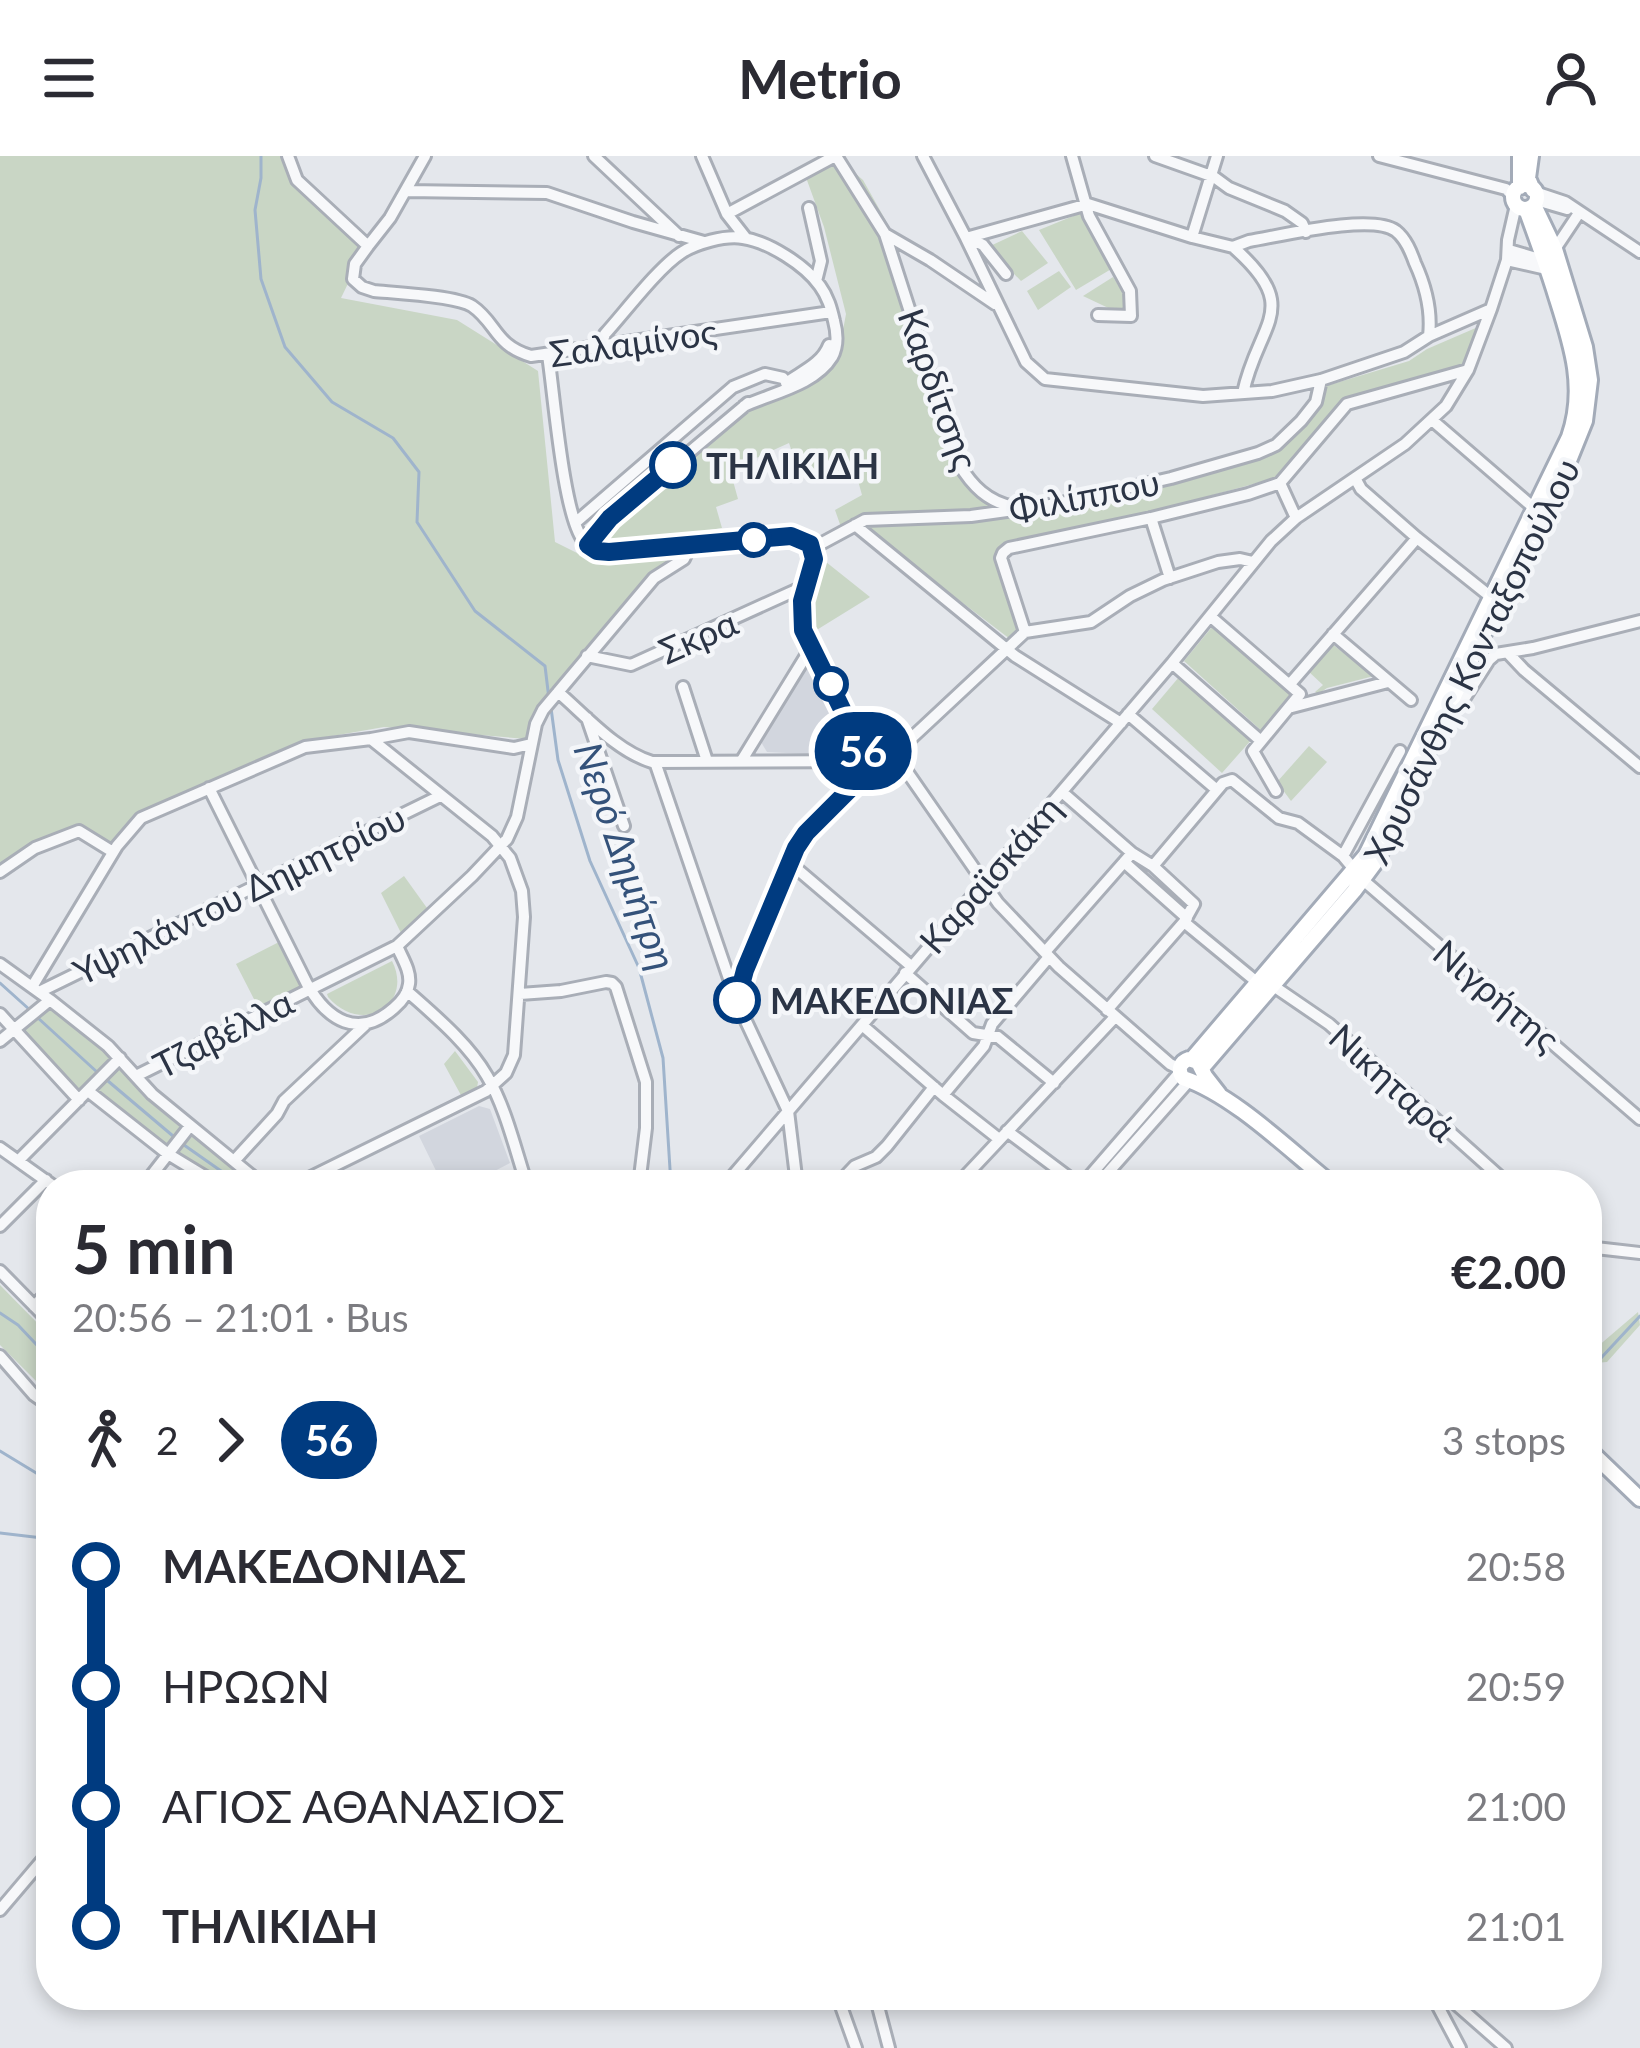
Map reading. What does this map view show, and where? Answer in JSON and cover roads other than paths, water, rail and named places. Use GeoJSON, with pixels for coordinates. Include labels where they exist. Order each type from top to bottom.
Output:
{"type":"FeatureCollection","features":[{"type":"Feature","properties":{"kind":"main road","name":"Χρυσάνθης Κονταξοπούλου"},"geometry":{"type":"LineString","coordinates":[[1191,1070],[1377,860],[1562,478],[1585,421],[1588,362],[1525,198],[1528,178],[1523,159]]}},
{"type":"Feature","properties":{"kind":"main road","name":"Χρυσάνθης Κονταξοπούλου"},"geometry":{"type":"LineString","coordinates":[[1359,875],[1569,437],[1578,399],[1576,361],[1553,261]]}},
{"type":"Feature","properties":{"kind":"main road"},"geometry":{"type":"LineString","coordinates":[[1191,1070],[1314,1170]]}},
{"type":"Feature","properties":{"kind":"main road"},"geometry":{"type":"LineString","coordinates":[[1602,1462],[1640,1499]]}},
{"type":"Feature","properties":{"kind":"street"},"geometry":{"type":"LineString","coordinates":[[288,156],[297,180],[368,246],[425,156]]}},
{"type":"Feature","properties":{"kind":"street"},"geometry":{"type":"LineString","coordinates":[[594,156],[680,236]]}},
{"type":"Feature","properties":{"kind":"street"},"geometry":{"type":"LineString","coordinates":[[702,156],[727,214],[748,239]]}},
{"type":"Feature","properties":{"kind":"street"},"geometry":{"type":"LineString","coordinates":[[727,214],[835,156],[885,234],[998,306]]}},
{"type":"Feature","properties":{"kind":"street"},"geometry":{"type":"LineString","coordinates":[[922,156],[1026,362],[1045,379],[1203,396],[1272,391],[1404,352],[1491,309]]}},
{"type":"Feature","properties":{"kind":"street"},"geometry":{"type":"LineString","coordinates":[[1072,156],[1090,216],[1130,291],[1131,316],[1098,315]]}},
{"type":"Feature","properties":{"kind":"street"},"geometry":{"type":"LineString","coordinates":[[1155,156],[1285,211],[1306,232]]}},
{"type":"Feature","properties":{"kind":"street"},"geometry":{"type":"LineString","coordinates":[[1192,237],[1216,156]]}},
{"type":"Feature","properties":{"kind":"street"},"geometry":{"type":"LineString","coordinates":[[1379,156],[1578,212],[1640,253]]}},
{"type":"Feature","properties":{"kind":"street"},"geometry":{"type":"LineString","coordinates":[[1501,181],[1515,174],[1523,159]]}},
{"type":"Feature","properties":{"kind":"street"},"geometry":{"type":"LineString","coordinates":[[1471,179],[1481,176],[1501,181],[1525,198]]}},
{"type":"Feature","properties":{"kind":"street"},"geometry":{"type":"LineString","coordinates":[[407,190],[547,193],[707,243]]}},
{"type":"Feature","properties":{"kind":"street","name":"Καραϊσκάκη"},"geometry":{"type":"LineString","coordinates":[[738,1170],[1253,562],[1296,518],[1405,443],[1450,400],[1468,370],[1491,309],[1508,240],[1525,198]]}},
{"type":"Feature","properties":{"kind":"street"},"geometry":{"type":"LineString","coordinates":[[966,238],[1088,204],[1233,247],[1258,268],[1272,296],[1266,331],[1243,392]]}},
{"type":"Feature","properties":{"kind":"street"},"geometry":{"type":"LineString","coordinates":[[809,208],[820,261],[816,281]]}},
{"type":"Feature","properties":{"kind":"street"},"geometry":{"type":"LineString","coordinates":[[1508,255],[1553,261],[1578,212]]}},
{"type":"Feature","properties":{"kind":"street"},"geometry":{"type":"LineString","coordinates":[[1233,247],[1364,223],[1391,228],[1400,234],[1415,261],[1429,303],[1429,336]]}},
{"type":"Feature","properties":{"kind":"street","name":"Καρδίτσης"},"geometry":{"type":"LineString","coordinates":[[885,234],[958,464],[989,498],[1029,507]]}},
{"type":"Feature","properties":{"kind":"street"},"geometry":{"type":"LineString","coordinates":[[588,545],[610,518],[744,406],[787,385],[826,352],[831,312],[816,281],[786,258],[739,237],[681,252],[604,334],[601,345]]}},
{"type":"Feature","properties":{"kind":"street"},"geometry":{"type":"LineString","coordinates":[[966,238],[983,245],[1006,274]]}},
{"type":"Feature","properties":{"kind":"street","name":"Σαλαμίνος"},"geometry":{"type":"LineString","coordinates":[[368,246],[353,269],[353,279],[360,286],[464,302],[478,311],[505,345],[531,356],[831,312]]}},
{"type":"Feature","properties":{"kind":"street"},"geometry":{"type":"LineString","coordinates":[[548,355],[569,500],[575,524],[588,545],[609,552],[791,536],[802,539],[813,548],[814,559],[805,586],[803,630],[873,761]]}},
{"type":"Feature","properties":{"kind":"street"},"geometry":{"type":"LineString","coordinates":[[1025,632],[1001,559],[1009,548],[1151,518],[1280,483],[1347,404],[1468,370]]}},
{"type":"Feature","properties":{"kind":"street"},"geometry":{"type":"LineString","coordinates":[[575,524],[733,387],[765,374],[784,378],[787,385]]}},
{"type":"Feature","properties":{"kind":"street","name":"Φιλίππου"},"geometry":{"type":"LineString","coordinates":[[813,548],[855,525],[879,519],[971,516],[1057,504],[1258,453],[1276,445],[1301,421],[1316,402],[1321,380]]}},
{"type":"Feature","properties":{"kind":"street"},"geometry":{"type":"LineString","coordinates":[[1432,419],[1534,508]]}},
{"type":"Feature","properties":{"kind":"street"},"geometry":{"type":"LineString","coordinates":[[1355,478],[1361,489],[1490,597]]}},
{"type":"Feature","properties":{"kind":"street"},"geometry":{"type":"LineString","coordinates":[[1280,483],[1296,518]]}},
{"type":"Feature","properties":{"kind":"street"},"geometry":{"type":"LineString","coordinates":[[1151,518],[1170,578]]}},
{"type":"Feature","properties":{"kind":"street"},"geometry":{"type":"LineString","coordinates":[[855,525],[1008,651],[1124,718],[1216,790],[1153,866]]}},
{"type":"Feature","properties":{"kind":"street"},"geometry":{"type":"LineString","coordinates":[[1290,684],[1417,538]]}},
{"type":"Feature","properties":{"kind":"street"},"geometry":{"type":"LineString","coordinates":[[502,845],[517,817],[538,719],[654,578],[687,556],[690,546]]}},
{"type":"Feature","properties":{"kind":"street"},"geometry":{"type":"LineString","coordinates":[[555,696],[630,752],[655,762],[873,761],[894,753],[1025,632],[1091,622],[1148,586],[1218,562],[1253,562]]}},
{"type":"Feature","properties":{"kind":"street","name":"Σκρα"},"geometry":{"type":"LineString","coordinates":[[587,656],[634,664],[805,586]]}},
{"type":"Feature","properties":{"kind":"street"},"geometry":{"type":"LineString","coordinates":[[1210,616],[1300,694],[1252,751],[1276,791]]}},
{"type":"Feature","properties":{"kind":"street"},"geometry":{"type":"LineString","coordinates":[[1452,702],[1464,699],[1493,656],[1640,621]]}},
{"type":"Feature","properties":{"kind":"street"},"geometry":{"type":"LineString","coordinates":[[1333,634],[1411,700]]}},
{"type":"Feature","properties":{"kind":"street"},"geometry":{"type":"LineString","coordinates":[[742,760],[812,646]]}},
{"type":"Feature","properties":{"kind":"street"},"geometry":{"type":"LineString","coordinates":[[1508,652],[1523,670],[1640,767]]}},
{"type":"Feature","properties":{"kind":"street"},"geometry":{"type":"LineString","coordinates":[[1172,663],[1262,740]]}},
{"type":"Feature","properties":{"kind":"street"},"geometry":{"type":"LineString","coordinates":[[1292,707],[1388,682]]}},
{"type":"Feature","properties":{"kind":"street"},"geometry":{"type":"LineString","coordinates":[[683,687],[706,760]]}},
{"type":"Feature","properties":{"kind":"street"},"geometry":{"type":"LineString","coordinates":[[586,715],[624,826]]}},
{"type":"Feature","properties":{"kind":"street"},"geometry":{"type":"LineString","coordinates":[[0,1041],[15,1029],[40,993],[113,852],[141,818],[305,747],[409,731],[514,748],[531,744]]}},
{"type":"Feature","properties":{"kind":"street"},"geometry":{"type":"LineString","coordinates":[[325,1170],[493,1087],[513,1058],[520,994],[523,899],[518,876],[502,845],[371,739]]}},
{"type":"Feature","properties":{"kind":"street"},"geometry":{"type":"LineString","coordinates":[[1343,856],[1400,751]]}},
{"type":"Feature","properties":{"kind":"street"},"geometry":{"type":"LineString","coordinates":[[894,753],[998,903],[1152,1049],[1191,1070]]}},
{"type":"Feature","properties":{"kind":"street"},"geometry":{"type":"LineString","coordinates":[[736,1001],[745,970],[806,833],[873,761]]}},
{"type":"Feature","properties":{"kind":"street"},"geometry":{"type":"LineString","coordinates":[[655,762],[736,1001],[788,1112],[795,1170]]}},
{"type":"Feature","properties":{"kind":"street","name":"Νιγρήτης"},"geometry":{"type":"LineString","coordinates":[[1216,790],[1229,779],[1279,818],[1298,823],[1343,856],[1359,875],[1640,1119]]}},
{"type":"Feature","properties":{"kind":"street"},"geometry":{"type":"LineString","coordinates":[[208,788],[310,989]]}},
{"type":"Feature","properties":{"kind":"street"},"geometry":{"type":"LineString","coordinates":[[972,1170],[1054,1083],[1193,907],[1153,866],[1128,858],[1062,792]]}},
{"type":"Feature","properties":{"kind":"street","name":"Υψηλάντου Δημητρίου"},"geometry":{"type":"LineString","coordinates":[[40,993],[440,796]]}},
{"type":"Feature","properties":{"kind":"street"},"geometry":{"type":"LineString","coordinates":[[0,872],[35,848],[79,831],[113,852]]}},
{"type":"Feature","properties":{"kind":"street","name":"Τζαβέλλα"},"geometry":{"type":"LineString","coordinates":[[136,1076],[397,946],[502,845]]}},
{"type":"Feature","properties":{"kind":"street"},"geometry":{"type":"LineString","coordinates":[[851,1170],[886,1146],[984,1046],[992,1024],[1128,858]]}},
{"type":"Feature","properties":{"kind":"street","name":"Νικηταρά"},"geometry":{"type":"LineString","coordinates":[[1128,858],[1185,920],[1265,984],[1330,1024],[1492,1170]]}},
{"type":"Feature","properties":{"kind":"street"},"geometry":{"type":"LineString","coordinates":[[790,863],[974,1033],[998,1037],[1054,1083]]}},
{"type":"Feature","properties":{"kind":"street"},"geometry":{"type":"LineString","coordinates":[[234,1161],[284,1101],[368,1023],[388,1013],[407,991],[408,973],[397,946]]}},
{"type":"Feature","properties":{"kind":"street"},"geometry":{"type":"LineString","coordinates":[[0,964],[120,1058],[152,1094],[245,1170]]}},
{"type":"Feature","properties":{"kind":"street"},"geometry":{"type":"LineString","coordinates":[[520,994],[606,982],[616,987],[646,1082],[641,1170]]}},
{"type":"Feature","properties":{"kind":"street","name":"Τζαβέλλα"},"geometry":{"type":"LineString","coordinates":[[310,989],[335,1018],[368,1023]]}},
{"type":"Feature","properties":{"kind":"street"},"geometry":{"type":"LineString","coordinates":[[407,991],[485,1072],[522,1170]]}},
{"type":"Feature","properties":{"kind":"street"},"geometry":{"type":"LineString","coordinates":[[0,1014],[83,1096],[194,1170]]}},
{"type":"Feature","properties":{"kind":"street"},"geometry":{"type":"LineString","coordinates":[[862,1024],[938,1091],[1058,1170]]}},
{"type":"Feature","properties":{"kind":"street"},"geometry":{"type":"LineString","coordinates":[[19,1160],[120,1058]]}},
{"type":"Feature","properties":{"kind":"street","name":"Χρυσάνθης Κονταξοπούλου"},"geometry":{"type":"LineString","coordinates":[[1113,1170],[1191,1070]]}},
{"type":"Feature","properties":{"kind":"street","name":"Χρυσάνθης Κονταξοπούλου"},"geometry":{"type":"LineString","coordinates":[[1095,1170],[1191,1070]]}},
{"type":"Feature","properties":{"kind":"street"},"geometry":{"type":"LineString","coordinates":[[156,1170],[190,1126]]}},
{"type":"Feature","properties":{"kind":"street"},"geometry":{"type":"LineString","coordinates":[[0,1148],[36,1173]]}},
{"type":"Feature","properties":{"kind":"street"},"geometry":{"type":"LineString","coordinates":[[0,1226],[36,1194]]}},
{"type":"Feature","properties":{"kind":"street"},"geometry":{"type":"LineString","coordinates":[[1602,1249],[1640,1253]]}},
{"type":"Feature","properties":{"kind":"street"},"geometry":{"type":"LineString","coordinates":[[0,1271],[34,1306]]}},
{"type":"Feature","properties":{"kind":"street"},"geometry":{"type":"LineString","coordinates":[[0,1356],[36,1396]]}},
{"type":"Feature","properties":{"kind":"street"},"geometry":{"type":"LineString","coordinates":[[0,1910],[36,1868]]}},
{"type":"Feature","properties":{"kind":"street"},"geometry":{"type":"LineString","coordinates":[[842,2010],[856,2048]]}},
{"type":"Feature","properties":{"kind":"street"},"geometry":{"type":"LineString","coordinates":[[878,2010],[889,2048]]}},
{"type":"Feature","properties":{"kind":"street"},"geometry":{"type":"LineString","coordinates":[[1442,2010],[1460,2048]]}},
{"type":"Feature","properties":{"kind":"street"},"geometry":{"type":"LineString","coordinates":[[1463,2010],[1506,2048]]}},
{"type":"Feature","properties":{"kind":"waterway","name":"Νερό Δημήτρη"},"geometry":{"type":"LineString","coordinates":[[261,156],[255,210],[261,279],[285,347],[332,402],[393,438],[419,472],[417,522],[475,611],[545,666],[549,699]]}},
{"type":"Feature","properties":{"kind":"waterway","name":"Νερό Δημήτρη"},"geometry":{"type":"LineString","coordinates":[[551,708],[558,760],[590,861],[639,968],[663,1058],[670,1170]]}},
{"type":"Feature","properties":{"kind":"waterway"},"geometry":{"type":"LineString","coordinates":[[0,983],[30,1010]]}},
{"type":"Feature","properties":{"kind":"waterway"},"geometry":{"type":"LineString","coordinates":[[38,1018],[97,1072]]}},
{"type":"Feature","properties":{"kind":"waterway"},"geometry":{"type":"LineString","coordinates":[[108,1081],[173,1136]]}},
{"type":"Feature","properties":{"kind":"waterway"},"geometry":{"type":"LineString","coordinates":[[184,1145],[220,1170]]}},
{"type":"Feature","properties":{"kind":"waterway"},"geometry":{"type":"LineString","coordinates":[[0,1313],[36,1344]]}},
{"type":"Feature","properties":{"kind":"waterway"},"geometry":{"type":"LineString","coordinates":[[1602,1357],[1640,1316]]}},
{"type":"Feature","properties":{"kind":"waterway"},"geometry":{"type":"LineString","coordinates":[[0,1451],[36,1473]]}},
{"type":"Feature","properties":{"kind":"waterway"},"geometry":{"type":"LineString","coordinates":[[0,1533],[36,1537]]}},
{"type":"Feature","properties":{"kind":"place","name":"ΤΗΛΙΚΙΔΗ"},"geometry":{"type":"Point","coordinates":[673,465]}},
{"type":"Feature","properties":{"kind":"place","name":"ΜΑΚΕΔΟΝΙΑΣ"},"geometry":{"type":"Point","coordinates":[737,1000]}}]}
